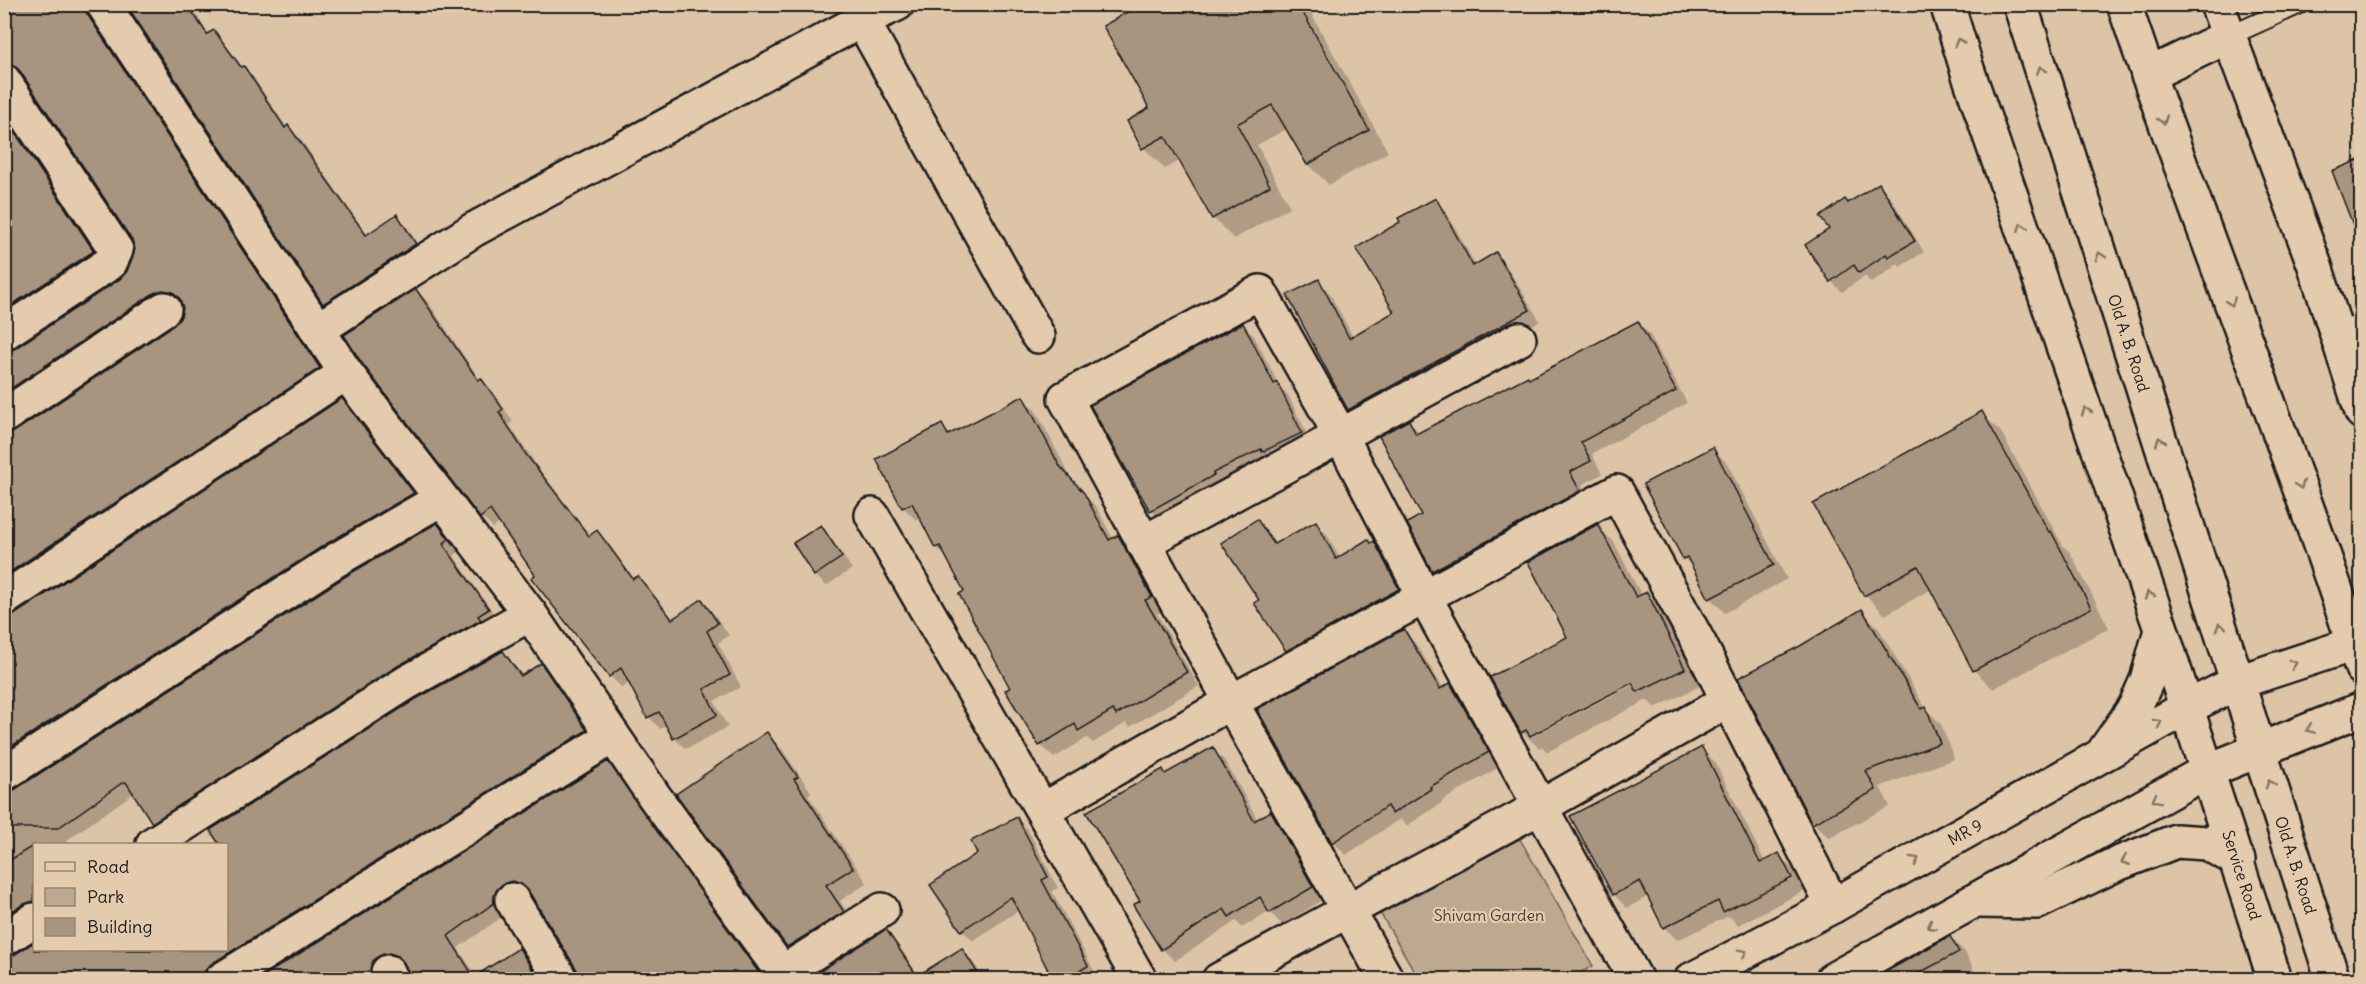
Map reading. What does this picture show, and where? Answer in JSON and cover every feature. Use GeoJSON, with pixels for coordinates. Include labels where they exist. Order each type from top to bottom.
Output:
{"type":"FeatureCollection","features":[{"type":"Feature","properties":{"kind":"street"},"geometry":{"type":"LineString","coordinates":[[103,4],[346,373],[530,614],[654,796],[785,976],[882,910]]}},
{"type":"Feature","properties":{"kind":"street"},"geometry":{"type":"LineString","coordinates":[[317,330],[473,230],[862,20],[897,4]]}},
{"type":"Feature","properties":{"kind":"street","name":"Service Road"},"geometry":{"type":"LineString","coordinates":[[1947,4],[1968,72],[2161,630],[2238,860],[2275,980]]}},
{"type":"Feature","properties":{"kind":"street","name":"Old A. B. Road"},"geometry":{"type":"LineString","coordinates":[[2019,4],[2333,980]]}},
{"type":"Feature","properties":{"kind":"street"},"geometry":{"type":"LineString","coordinates":[[2124,4],[2359,650]]}},
{"type":"Feature","properties":{"kind":"street"},"geometry":{"type":"LineString","coordinates":[[2217,4],[2315,266],[2349,328],[2361,412]]}},
{"type":"Feature","properties":{"kind":"street"},"geometry":{"type":"LineString","coordinates":[[862,20],[1038,336]]}},
{"type":"Feature","properties":{"kind":"street"},"geometry":{"type":"LineString","coordinates":[[2148,75],[2229,36]]}},
{"type":"Feature","properties":{"kind":"street"},"geometry":{"type":"LineString","coordinates":[[4,81],[116,250],[110,262],[4,333]]}},
{"type":"Feature","properties":{"kind":"street"},"geometry":{"type":"LineString","coordinates":[[1388,980],[1231,702],[1065,398],[1260,292],[1341,436],[1425,598],[1542,806],[1636,980]]}},
{"type":"Feature","properties":{"kind":"street"},"geometry":{"type":"LineString","coordinates":[[4,416],[164,309]]}},
{"type":"Feature","properties":{"kind":"street"},"geometry":{"type":"LineString","coordinates":[[1143,543],[1520,339]]}},
{"type":"Feature","properties":{"kind":"street"},"geometry":{"type":"LineString","coordinates":[[4,599],[346,373]]}},
{"type":"Feature","properties":{"kind":"street"},"geometry":{"type":"LineString","coordinates":[[1043,810],[1231,702],[1617,492],[1729,700],[1833,906]]}},
{"type":"Feature","properties":{"kind":"street"},"geometry":{"type":"LineString","coordinates":[[4,774],[336,560],[441,499]]}},
{"type":"Feature","properties":{"kind":"street"},"geometry":{"type":"LineString","coordinates":[[872,515],[1140,980]]}},
{"type":"Feature","properties":{"kind":"street"},"geometry":{"type":"LineString","coordinates":[[155,843],[406,683],[530,614]]}},
{"type":"Feature","properties":{"kind":"street"},"geometry":{"type":"LineString","coordinates":[[2100,756],[2135,707],[2147,680],[2161,630]]}},
{"type":"Feature","properties":{"kind":"street","name":"MR 9"},"geometry":{"type":"LineString","coordinates":[[1691,980],[1833,906],[2186,708],[2238,682],[2359,650]]}},
{"type":"Feature","properties":{"kind":"street"},"geometry":{"type":"LineString","coordinates":[[1219,980],[1542,806],[1729,700]]}},
{"type":"Feature","properties":{"kind":"street"},"geometry":{"type":"LineString","coordinates":[[1832,980],[1869,971],[1975,901],[2207,771],[2361,709]]}},
{"type":"Feature","properties":{"kind":"street"},"geometry":{"type":"LineString","coordinates":[[221,980],[613,736]]}},
{"type":"Feature","properties":{"kind":"street"},"geometry":{"type":"LineString","coordinates":[[1975,901],[2037,902],[2112,866],[2176,841],[2206,843],[2238,860]]}},
{"type":"Feature","properties":{"kind":"street"},"geometry":{"type":"LineString","coordinates":[[512,900],[561,980]]}},
{"type":"Feature","properties":{"kind":"street"},"geometry":{"type":"LineString","coordinates":[[4,939],[33,921]]}},
{"type":"Feature","properties":{"kind":"lane"},"geometry":{"type":"LineString","coordinates":[[2229,36],[2300,4]]}},
{"type":"Feature","properties":{"kind":"green space","name":"Shivam Garden"},"geometry":{"type":"Polygon","coordinates":[[[1513,827],[1593,966],[1569,979],[1419,979],[1376,906],[1513,827]]]}},
{"type":"Feature","properties":{"kind":"building"},"geometry":{"type":"Polygon","coordinates":[[[4,4],[84,4],[87,14],[320,368],[4,576],[4,435],[14,432],[174,325],[180,318],[183,308],[180,299],[173,292],[163,290],[154,293],[4,393],[4,352],[14,349],[120,279],[127,271],[135,249],[132,240],[20,71],[13,65],[4,63],[4,4]]]}},
{"type":"Feature","properties":{"kind":"building"},"geometry":{"type":"Polygon","coordinates":[[[126,4],[187,4],[207,34],[214,30],[241,67],[244,66],[285,128],[288,125],[366,235],[397,214],[416,244],[323,304],[126,4]]]}},
{"type":"Feature","properties":{"kind":"building"},"geometry":{"type":"Polygon","coordinates":[[[1141,4],[1298,4],[1369,130],[1307,165],[1272,105],[1237,124],[1270,186],[1212,219],[1165,136],[1142,149],[1127,121],[1149,108],[1103,26],[1141,4]]]}},
{"type":"Feature","properties":{"kind":"building"},"geometry":{"type":"Polygon","coordinates":[[[4,116],[94,251],[4,310],[4,116]]]}},
{"type":"Feature","properties":{"kind":"building"},"geometry":{"type":"Polygon","coordinates":[[[2361,159],[2361,242],[2360,243],[2332,171],[2361,159]]]}},
{"type":"Feature","properties":{"kind":"building"},"geometry":{"type":"Polygon","coordinates":[[[1879,183],[1915,241],[1888,257],[1886,254],[1859,273],[1854,265],[1830,282],[1805,245],[1829,229],[1820,217],[1845,199],[1848,203],[1879,183]]]}},
{"type":"Feature","properties":{"kind":"building"},"geometry":{"type":"Polygon","coordinates":[[[1436,198],[1473,266],[1496,252],[1530,310],[1348,410],[1287,295],[1319,279],[1349,338],[1394,312],[1356,248],[1400,222],[1398,218],[1436,198]]]}},
{"type":"Feature","properties":{"kind":"building"},"geometry":{"type":"Polygon","coordinates":[[[416,289],[478,380],[481,378],[503,409],[499,412],[525,453],[589,536],[597,530],[633,579],[638,576],[672,619],[702,599],[718,623],[707,631],[730,675],[704,689],[717,715],[673,739],[659,712],[647,718],[621,668],[609,677],[531,578],[535,575],[490,510],[480,518],[361,362],[344,335],[416,289]]]}},
{"type":"Feature","properties":{"kind":"building"},"geometry":{"type":"Polygon","coordinates":[[[1638,321],[1676,391],[1581,442],[1591,461],[1570,472],[1580,491],[1432,571],[1407,523],[1421,515],[1379,436],[1409,420],[1416,434],[1528,376],[1529,379],[1638,321]]]}},
{"type":"Feature","properties":{"kind":"building"},"geometry":{"type":"Polygon","coordinates":[[[1243,323],[1274,384],[1277,382],[1302,433],[1262,452],[1261,449],[1213,473],[1214,475],[1150,511],[1090,405],[1243,323]]]}},
{"type":"Feature","properties":{"kind":"building"},"geometry":{"type":"Polygon","coordinates":[[[1023,396],[1059,465],[1084,493],[1109,540],[1118,535],[1152,597],[1145,600],[1187,672],[1116,715],[1113,710],[1078,731],[1075,724],[1039,746],[1005,690],[1010,688],[959,594],[964,591],[940,546],[935,548],[912,503],[902,508],[876,459],[942,424],[948,435],[1023,396]]]}},
{"type":"Feature","properties":{"kind":"building"},"geometry":{"type":"Polygon","coordinates":[[[342,398],[414,493],[326,544],[4,751],[4,618],[14,615],[342,398]]]}},
{"type":"Feature","properties":{"kind":"building"},"geometry":{"type":"Polygon","coordinates":[[[1982,411],[2049,532],[2051,531],[2091,608],[1973,671],[1918,566],[1864,596],[1813,504],[1982,411]]]}},
{"type":"Feature","properties":{"kind":"building"},"geometry":{"type":"Polygon","coordinates":[[[1713,447],[1774,565],[1709,599],[1687,557],[1683,559],[1643,484],[1713,447]]]}},
{"type":"Feature","properties":{"kind":"building"},"geometry":{"type":"Polygon","coordinates":[[[1257,519],[1274,544],[1316,521],[1336,559],[1368,539],[1371,543],[1374,541],[1399,589],[1286,651],[1254,603],[1259,600],[1221,543],[1257,519]]]}},
{"type":"Feature","properties":{"kind":"building"},"geometry":{"type":"Polygon","coordinates":[[[437,523],[449,539],[443,544],[489,609],[478,616],[481,620],[396,667],[152,823],[126,782],[58,828],[4,828],[4,793],[14,790],[346,576],[437,523]]]}},
{"type":"Feature","properties":{"kind":"building"},"geometry":{"type":"Polygon","coordinates":[[[1598,524],[1636,597],[1647,592],[1685,669],[1637,692],[1632,683],[1530,736],[1526,730],[1521,733],[1490,677],[1567,637],[1528,562],[1598,524]]]}},
{"type":"Feature","properties":{"kind":"building"},"geometry":{"type":"Polygon","coordinates":[[[821,525],[842,557],[814,576],[793,543],[821,525]]]}},
{"type":"Feature","properties":{"kind":"building"},"geometry":{"type":"Polygon","coordinates":[[[1862,609],[1921,709],[1926,707],[1940,743],[1866,771],[1876,790],[1812,824],[1738,678],[1800,646],[1862,609]]]}},
{"type":"Feature","properties":{"kind":"building"},"geometry":{"type":"Polygon","coordinates":[[[1404,629],[1440,689],[1450,683],[1489,752],[1430,787],[1431,789],[1392,814],[1387,806],[1332,843],[1257,709],[1404,629]]]}},
{"type":"Feature","properties":{"kind":"building"},"geometry":{"type":"Polygon","coordinates":[[[503,651],[521,676],[541,663],[587,730],[211,964],[202,980],[4,980],[4,958],[14,955],[33,943],[33,951],[228,951],[228,843],[218,843],[210,830],[416,699],[503,651]]]}},
{"type":"Feature","properties":{"kind":"building"},"geometry":{"type":"Polygon","coordinates":[[[767,732],[798,777],[794,779],[853,868],[826,885],[844,912],[787,947],[676,794],[767,732]]]}},
{"type":"Feature","properties":{"kind":"building"},"geometry":{"type":"Polygon","coordinates":[[[1213,747],[1254,821],[1271,811],[1313,887],[1269,913],[1260,897],[1229,917],[1224,909],[1161,950],[1133,905],[1140,901],[1086,812],[1163,769],[1165,774],[1213,747]]]}},
{"type":"Feature","properties":{"kind":"building"},"geometry":{"type":"Polygon","coordinates":[[[1702,747],[1760,863],[1779,853],[1792,878],[1723,912],[1718,901],[1663,928],[1640,881],[1613,895],[1570,816],[1702,747]]]}},
{"type":"Feature","properties":{"kind":"building"},"geometry":{"type":"Polygon","coordinates":[[[608,761],[764,980],[580,980],[577,970],[528,890],[512,881],[503,884],[496,891],[494,903],[448,936],[474,977],[519,948],[539,980],[410,980],[404,963],[398,956],[389,953],[373,961],[370,974],[361,980],[257,980],[608,761]]]}},
{"type":"Feature","properties":{"kind":"building"},"geometry":{"type":"Polygon","coordinates":[[[1017,817],[1048,877],[1042,880],[1088,966],[1063,980],[1053,980],[1011,897],[961,931],[930,885],[977,853],[971,841],[1017,817]]]}},
{"type":"Feature","properties":{"kind":"building"},"geometry":{"type":"Polygon","coordinates":[[[33,846],[33,901],[4,916],[4,864],[33,846]]]}},
{"type":"Feature","properties":{"kind":"building"},"geometry":{"type":"Polygon","coordinates":[[[886,929],[917,976],[962,948],[982,980],[806,980],[886,929]]]}},
{"type":"Feature","properties":{"kind":"building"},"geometry":{"type":"Polygon","coordinates":[[[1950,936],[1959,952],[1906,980],[1871,980],[1950,936]]]}}]}
